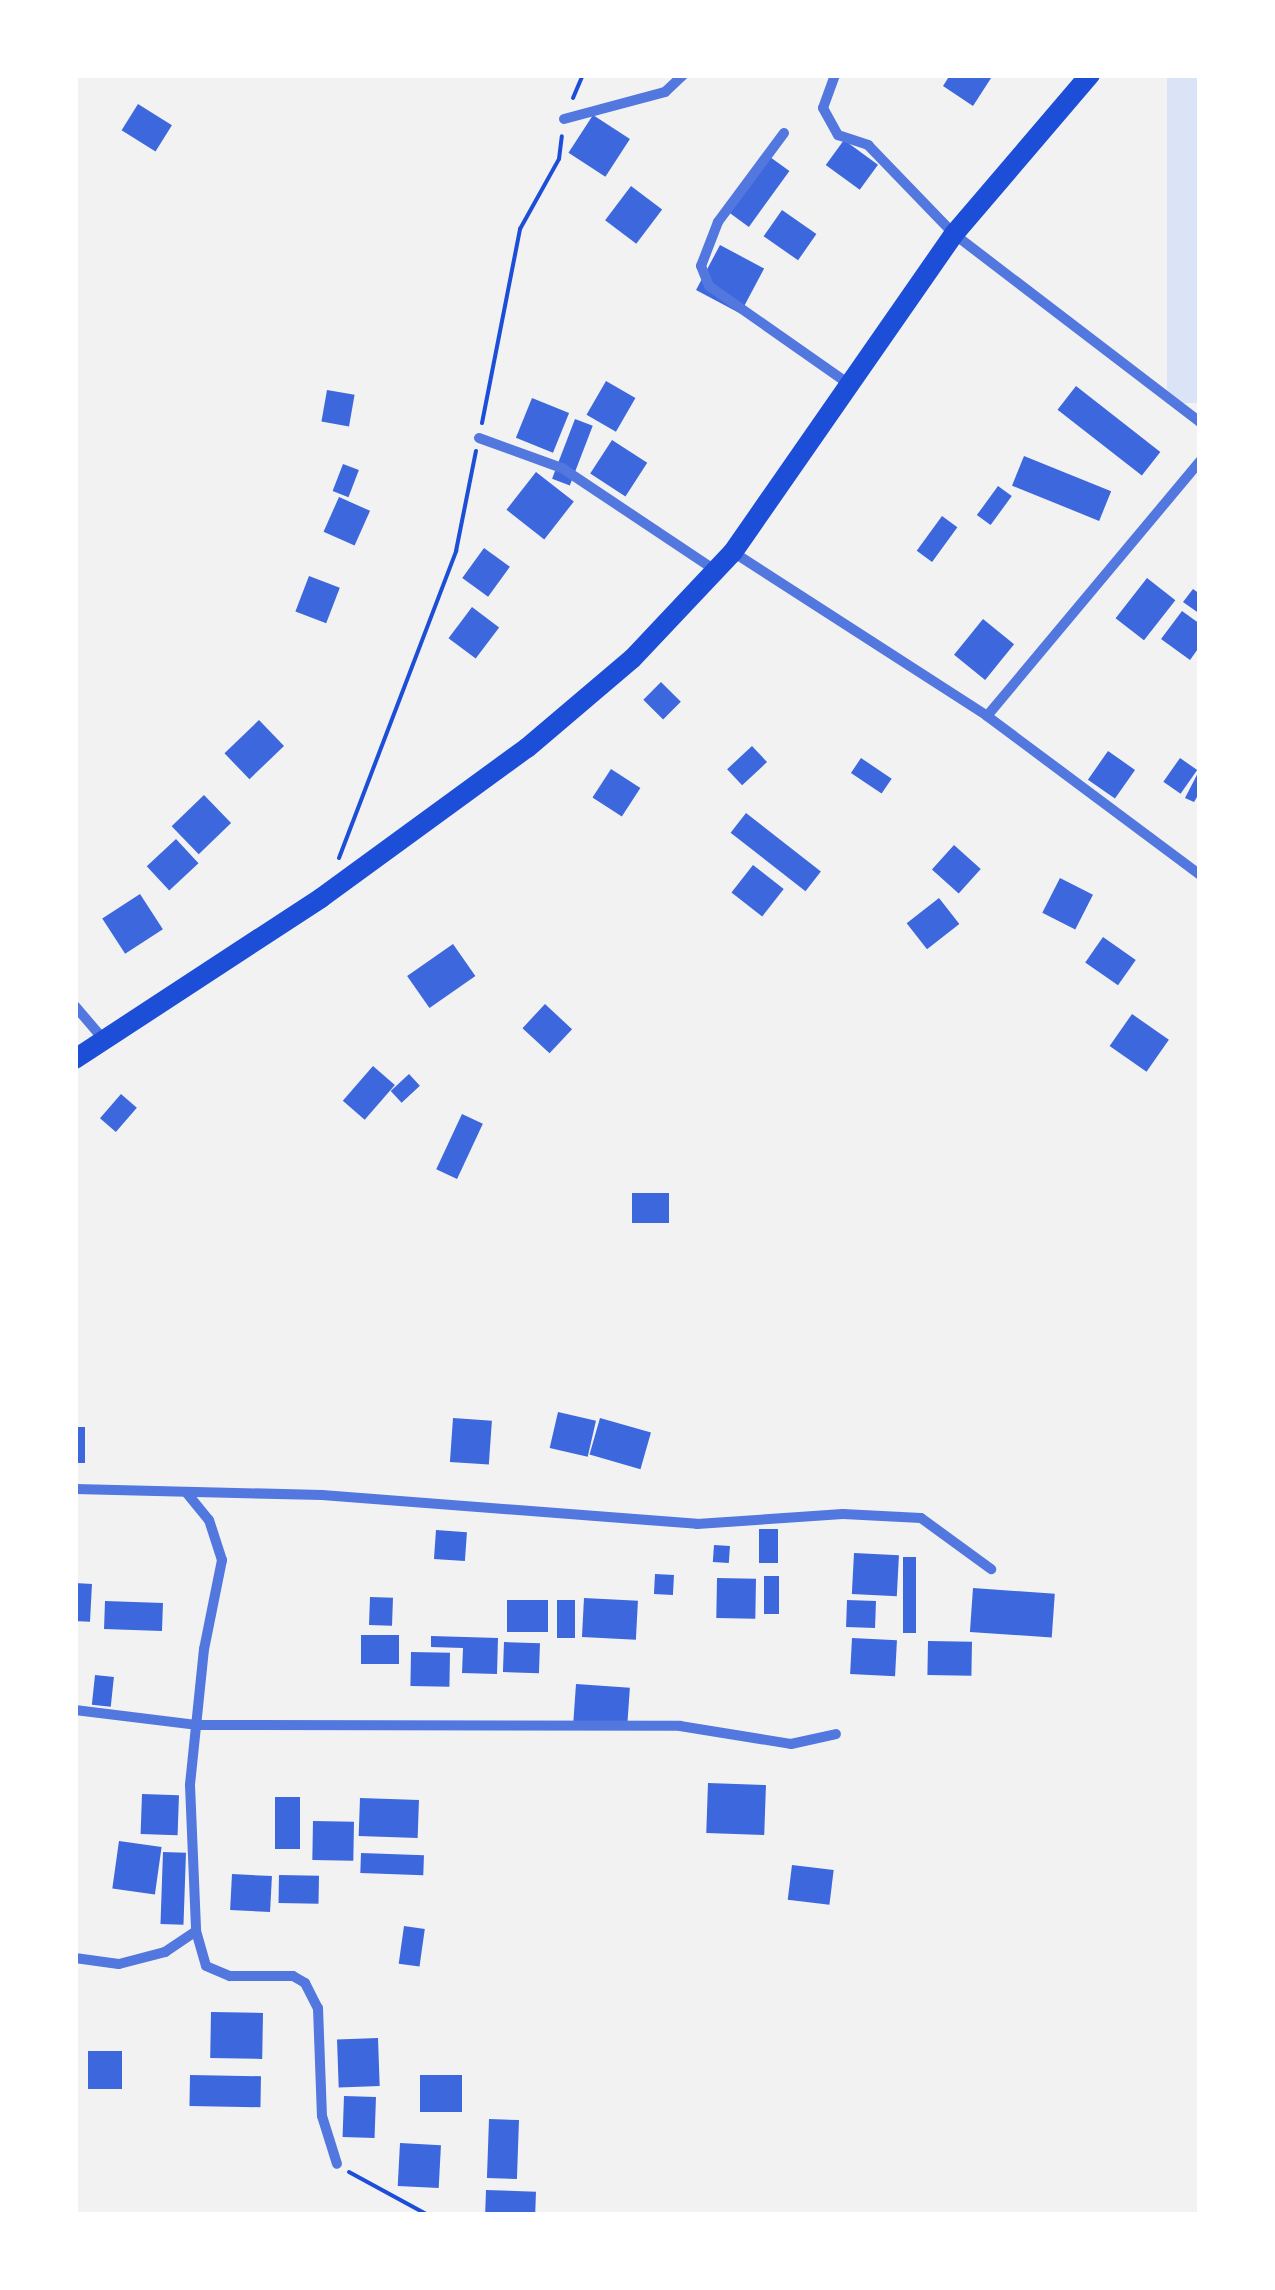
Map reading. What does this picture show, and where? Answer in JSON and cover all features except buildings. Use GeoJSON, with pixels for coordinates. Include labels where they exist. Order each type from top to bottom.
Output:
{"type":"FeatureCollection","features":[{"type":"Feature","properties":{"kind":"highway"},"geometry":{"type":"LineString","coordinates":[[75,1059],[321,898],[527,748],[632,659],[732,552],[954,234],[1090,75]]}},
{"type":"Feature","properties":{"kind":"street"},"geometry":{"type":"LineString","coordinates":[[564,119],[666,92],[683,75]]}},
{"type":"Feature","properties":{"kind":"street"},"geometry":{"type":"LineString","coordinates":[[835,75],[823,108],[825,121],[838,135],[868,145],[954,234],[1200,422]]}},
{"type":"Feature","properties":{"kind":"street"},"geometry":{"type":"LineString","coordinates":[[784,133],[718,222],[701,266],[709,286],[850,384]]}},
{"type":"Feature","properties":{"kind":"street"},"geometry":{"type":"LineString","coordinates":[[479,438],[562,468],[715,570]]}},
{"type":"Feature","properties":{"kind":"street"},"geometry":{"type":"LineString","coordinates":[[987,716],[1200,461]]}},
{"type":"Feature","properties":{"kind":"street"},"geometry":{"type":"LineString","coordinates":[[732,552],[987,716],[1200,875]]}},
{"type":"Feature","properties":{"kind":"street"},"geometry":{"type":"LineString","coordinates":[[75,1006],[104,1040]]}},
{"type":"Feature","properties":{"kind":"street"},"geometry":{"type":"LineString","coordinates":[[75,1488],[322,1495],[697,1524],[842,1514],[921,1518],[990,1569]]}},
{"type":"Feature","properties":{"kind":"street"},"geometry":{"type":"LineString","coordinates":[[186,1492],[209,1520],[222,1560],[190,1785],[196,1930],[206,1966],[230,1976],[293,1976],[305,1983],[318,2008],[322,2116],[337,2164]]}},
{"type":"Feature","properties":{"kind":"street"},"geometry":{"type":"LineString","coordinates":[[75,1710],[198,1725],[680,1726],[791,1744],[836,1734]]}},
{"type":"Feature","properties":{"kind":"street"},"geometry":{"type":"LineString","coordinates":[[75,1958],[119,1964],[165,1952],[196,1930]]}},
{"type":"Feature","properties":{"kind":"path"},"geometry":{"type":"LineString","coordinates":[[336,863],[456,551],[520,229],[558,158],[564,119],[583,75]]}},
{"type":"Feature","properties":{"kind":"path"},"geometry":{"type":"LineString","coordinates":[[337,2164],[428,2215]]}},
{"type":"Feature","properties":{"kind":"shaded area"},"geometry":{"type":"Polygon","coordinates":[[[1167,75],[1200,75],[1200,403],[1167,403],[1167,75]]]}}]}
